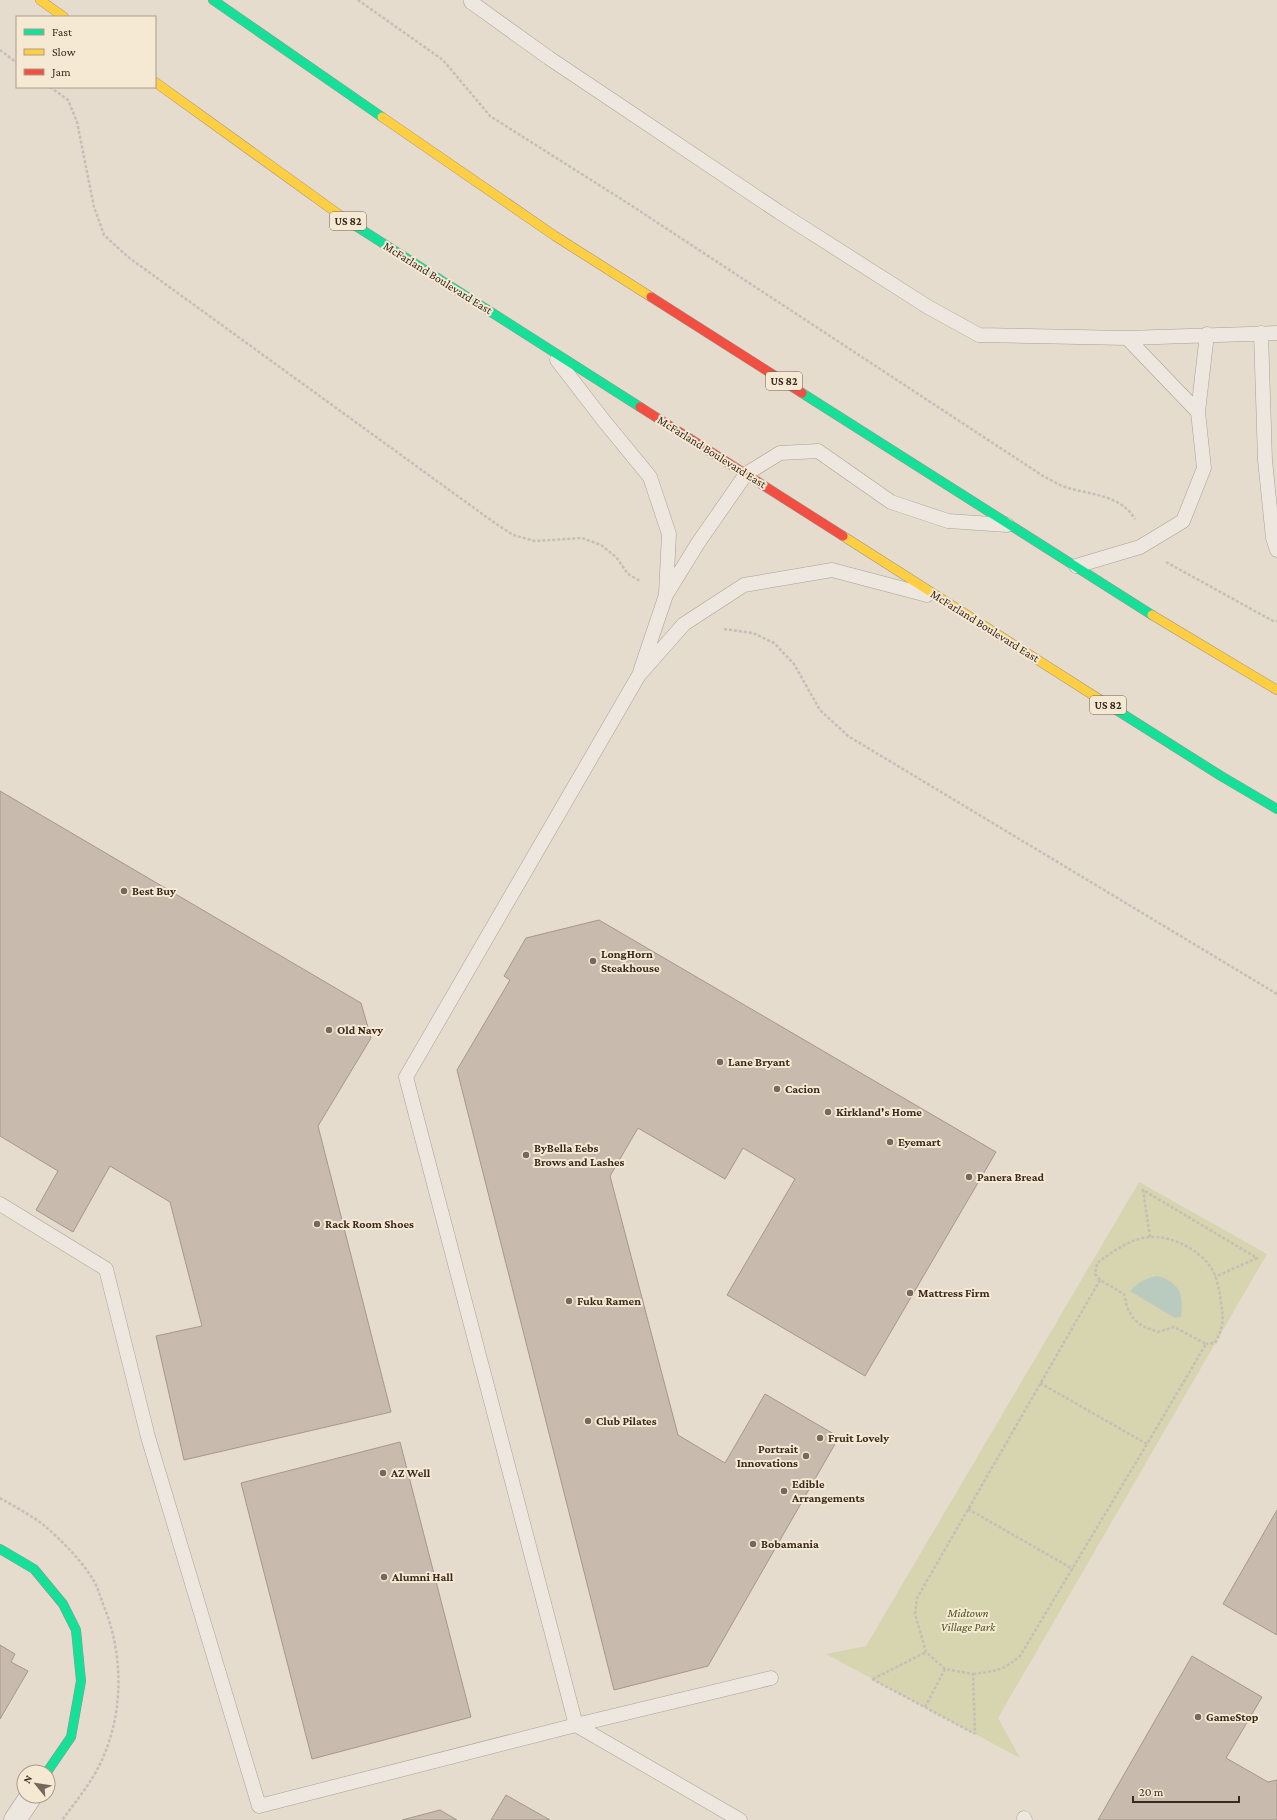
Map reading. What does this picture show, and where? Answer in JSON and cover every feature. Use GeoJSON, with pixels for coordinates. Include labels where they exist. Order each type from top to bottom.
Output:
{"type":"FeatureCollection","features":[{"type":"Feature","properties":{"kind":"main road"},"geometry":{"type":"LineString","coordinates":[[40,0],[63,16]]}},
{"type":"Feature","properties":{"kind":"main road","name":"US 82"},"geometry":{"type":"LineString","coordinates":[[213,0],[555,236],[1014,526],[1191,640],[1277,690]]}},
{"type":"Feature","properties":{"kind":"main road","name":"McFarland Boulevard East"},"geometry":{"type":"LineString","coordinates":[[156,83],[352,224],[1221,776],[1277,809]]}},
{"type":"Feature","properties":{"kind":"main road"},"geometry":{"type":"LineString","coordinates":[[0,1549],[34,1569],[63,1604],[76,1630],[81,1681],[71,1737],[53,1764]]}},
{"type":"Feature","properties":{"kind":"street"},"geometry":{"type":"LineString","coordinates":[[15,1820],[26,1804]]}},
{"type":"Feature","properties":{"kind":"lane"},"geometry":{"type":"LineString","coordinates":[[471,0],[471,2],[549,58],[704,163],[928,307],[979,335],[1127,338],[1208,334],[1277,333]]}},
{"type":"Feature","properties":{"kind":"lane"},"geometry":{"type":"LineString","coordinates":[[1261,333],[1265,460],[1273,538],[1277,550]]}},
{"type":"Feature","properties":{"kind":"lane"},"geometry":{"type":"LineString","coordinates":[[1076,566],[1140,547],[1183,521],[1204,468],[1198,412],[1208,334]]}},
{"type":"Feature","properties":{"kind":"lane"},"geometry":{"type":"LineString","coordinates":[[1127,338],[1198,412]]}},
{"type":"Feature","properties":{"kind":"lane"},"geometry":{"type":"LineString","coordinates":[[548,348],[604,421],[650,477],[669,534],[666,595]]}},
{"type":"Feature","properties":{"kind":"lane"},"geometry":{"type":"LineString","coordinates":[[740,1820],[576,1725],[406,1078],[639,675],[666,595],[698,543],[746,474],[780,453],[818,451],[891,502],[948,521],[1014,526]]}},
{"type":"Feature","properties":{"kind":"lane"},"geometry":{"type":"LineString","coordinates":[[639,675],[684,624],[744,585],[832,570],[941,598]]}},
{"type":"Feature","properties":{"kind":"lane"},"geometry":{"type":"LineString","coordinates":[[0,1204],[106,1269],[148,1437],[259,1806],[576,1725],[772,1678]]}},
{"type":"Feature","properties":{"kind":"path"},"geometry":{"type":"LineString","coordinates":[[358,0],[443,60],[490,116],[629,204],[1043,476],[1067,488],[1098,494],[1121,503],[1137,522]]}},
{"type":"Feature","properties":{"kind":"path"},"geometry":{"type":"LineString","coordinates":[[0,50],[16,62]]}},
{"type":"Feature","properties":{"kind":"path"},"geometry":{"type":"LineString","coordinates":[[51,88],[68,100],[77,122],[94,207],[104,235],[128,257],[513,535],[535,541],[582,538],[601,546],[616,557],[628,574],[666,595]]}},
{"type":"Feature","properties":{"kind":"path"},"geometry":{"type":"LineString","coordinates":[[1167,563],[1273,621],[1277,621]]}},
{"type":"Feature","properties":{"kind":"path"},"geometry":{"type":"LineString","coordinates":[[698,615],[721,628],[753,633],[774,643],[794,664],[820,710],[848,736],[1277,994]]}},
{"type":"Feature","properties":{"kind":"path"},"geometry":{"type":"LineString","coordinates":[[1150,1237],[1143,1190],[1257,1258],[1215,1277]]}},
{"type":"Feature","properties":{"kind":"path"},"geometry":{"type":"LineString","coordinates":[[1150,1237],[1166,1238],[1185,1245],[1203,1259],[1215,1277],[1219,1287],[1222,1306],[1222,1332],[1215,1344],[1206,1344],[1174,1327],[1158,1332],[1142,1326],[1133,1318],[1127,1307],[1124,1294],[1100,1280],[1095,1274],[1097,1263],[1115,1250],[1132,1241],[1150,1237]]}},
{"type":"Feature","properties":{"kind":"path"},"geometry":{"type":"LineString","coordinates":[[1100,1280],[917,1598],[915,1614],[926,1652],[945,1668],[973,1674],[993,1671],[1008,1667],[1020,1656],[1206,1344]]}},
{"type":"Feature","properties":{"kind":"path"},"geometry":{"type":"LineString","coordinates":[[1040,1382],[1147,1444]]}},
{"type":"Feature","properties":{"kind":"path"},"geometry":{"type":"LineString","coordinates":[[968,1509],[1073,1569]]}},
{"type":"Feature","properties":{"kind":"path"},"geometry":{"type":"LineString","coordinates":[[926,1652],[872,1679],[976,1734],[973,1674]]}},
{"type":"Feature","properties":{"kind":"path"},"geometry":{"type":"LineString","coordinates":[[925,1707],[945,1668]]}},
{"type":"Feature","properties":{"kind":"green space","name":"Midtown Village Park"},"geometry":{"type":"Polygon","coordinates":[[[1139,1182],[1267,1254],[998,1718],[1020,1758],[826,1654],[866,1646],[1139,1182]]]}},
{"type":"Feature","properties":{"kind":"shaded area"},"geometry":{"type":"Polygon","coordinates":[[[1158,1276],[1172,1283],[1179,1291],[1181,1296],[1181,1317],[1175,1318],[1130,1291],[1142,1281],[1158,1276]]]}},
{"type":"Feature","properties":{"kind":"building"},"geometry":{"type":"Polygon","coordinates":[[[0,791],[361,1003],[371,1038],[318,1126],[391,1412],[184,1460],[156,1336],[202,1326],[170,1202],[110,1166],[73,1232],[36,1210],[58,1171],[0,1136],[0,791]]]}},
{"type":"Feature","properties":{"kind":"building"},"geometry":{"type":"Polygon","coordinates":[[[599,920],[996,1152],[865,1376],[727,1295],[795,1179],[743,1148],[725,1179],[638,1128],[610,1176],[678,1435],[725,1463],[765,1394],[839,1437],[708,1666],[614,1690],[457,1070],[510,980],[504,976],[526,938],[599,920]]]}},
{"type":"Feature","properties":{"kind":"building"},"geometry":{"type":"Polygon","coordinates":[[[400,1442],[471,1717],[312,1759],[241,1483],[400,1442]]]}},
{"type":"Feature","properties":{"kind":"building"},"geometry":{"type":"Polygon","coordinates":[[[1277,1510],[1277,1635],[1223,1604],[1277,1510]]]}},
{"type":"Feature","properties":{"kind":"building"},"geometry":{"type":"Polygon","coordinates":[[[0,1645],[15,1654],[11,1662],[28,1671],[0,1719],[0,1645]]]}},
{"type":"Feature","properties":{"kind":"building"},"geometry":{"type":"Polygon","coordinates":[[[1192,1656],[1262,1697],[1226,1758],[1268,1782],[1277,1780],[1277,1820],[1098,1820],[1192,1656]]]}},
{"type":"Feature","properties":{"kind":"building"},"geometry":{"type":"Polygon","coordinates":[[[506,1795],[550,1820],[491,1820],[506,1795]]]}},
{"type":"Feature","properties":{"kind":"building"},"geometry":{"type":"Polygon","coordinates":[[[440,1810],[457,1820],[402,1820],[440,1810]]]}},
{"type":"Feature","properties":{"kind":"traffic: fast"},"geometry":{"type":"LineString","coordinates":[[213,0],[382,117]]}},
{"type":"Feature","properties":{"kind":"traffic: fast"},"geometry":{"type":"LineString","coordinates":[[348,221],[640,407]]}},
{"type":"Feature","properties":{"kind":"traffic: fast"},"geometry":{"type":"LineString","coordinates":[[802,393],[1152,615]]}},
{"type":"Feature","properties":{"kind":"traffic: fast"},"geometry":{"type":"LineString","coordinates":[[1099,699],[1221,776],[1277,809]]}},
{"type":"Feature","properties":{"kind":"traffic: fast"},"geometry":{"type":"LineString","coordinates":[[0,1549],[34,1569],[63,1604],[76,1630],[81,1681],[71,1737],[52,1764]]}},
{"type":"Feature","properties":{"kind":"traffic: slow"},"geometry":{"type":"LineString","coordinates":[[40,0],[63,16]]}},
{"type":"Feature","properties":{"kind":"traffic: slow"},"geometry":{"type":"LineString","coordinates":[[156,83],[348,221]]}},
{"type":"Feature","properties":{"kind":"traffic: slow"},"geometry":{"type":"LineString","coordinates":[[382,117],[555,236],[651,297]]}},
{"type":"Feature","properties":{"kind":"traffic: slow"},"geometry":{"type":"LineString","coordinates":[[843,536],[1099,699]]}},
{"type":"Feature","properties":{"kind":"traffic: slow"},"geometry":{"type":"LineString","coordinates":[[1152,615],[1277,690]]}},
{"type":"Feature","properties":{"kind":"traffic: jam"},"geometry":{"type":"LineString","coordinates":[[651,297],[802,393]]}},
{"type":"Feature","properties":{"kind":"traffic: jam"},"geometry":{"type":"LineString","coordinates":[[640,407],[843,536]]}},
{"type":"Feature","properties":{"kind":"place","name":"Best Buy"},"geometry":{"type":"Point","coordinates":[124,891]}},
{"type":"Feature","properties":{"kind":"place","name":"LongHorn Steakhouse"},"geometry":{"type":"Point","coordinates":[593,961]}},
{"type":"Feature","properties":{"kind":"place","name":"Old Navy"},"geometry":{"type":"Point","coordinates":[329,1030]}},
{"type":"Feature","properties":{"kind":"place","name":"Lane Bryant"},"geometry":{"type":"Point","coordinates":[720,1062]}},
{"type":"Feature","properties":{"kind":"place","name":"Cacion"},"geometry":{"type":"Point","coordinates":[777,1089]}},
{"type":"Feature","properties":{"kind":"place","name":"Kirkland's Home"},"geometry":{"type":"Point","coordinates":[828,1112]}},
{"type":"Feature","properties":{"kind":"place","name":"Eyemart"},"geometry":{"type":"Point","coordinates":[890,1142]}},
{"type":"Feature","properties":{"kind":"place","name":"ByBella Eebs Brows and Lashes"},"geometry":{"type":"Point","coordinates":[526,1155]}},
{"type":"Feature","properties":{"kind":"place","name":"Panera Bread"},"geometry":{"type":"Point","coordinates":[969,1177]}},
{"type":"Feature","properties":{"kind":"place","name":"Rack Room Shoes"},"geometry":{"type":"Point","coordinates":[317,1224]}},
{"type":"Feature","properties":{"kind":"place","name":"Mattress Firm"},"geometry":{"type":"Point","coordinates":[910,1293]}},
{"type":"Feature","properties":{"kind":"place","name":"Fuku Ramen"},"geometry":{"type":"Point","coordinates":[569,1301]}},
{"type":"Feature","properties":{"kind":"place","name":"Club Pilates"},"geometry":{"type":"Point","coordinates":[588,1421]}},
{"type":"Feature","properties":{"kind":"place","name":"Fruit Lovely"},"geometry":{"type":"Point","coordinates":[820,1438]}},
{"type":"Feature","properties":{"kind":"place","name":"Portrait Innovations"},"geometry":{"type":"Point","coordinates":[806,1456]}},
{"type":"Feature","properties":{"kind":"place","name":"AZ Well"},"geometry":{"type":"Point","coordinates":[383,1473]}},
{"type":"Feature","properties":{"kind":"place","name":"Edible Arrangements"},"geometry":{"type":"Point","coordinates":[784,1491]}},
{"type":"Feature","properties":{"kind":"place","name":"Bobamania"},"geometry":{"type":"Point","coordinates":[753,1544]}},
{"type":"Feature","properties":{"kind":"place","name":"Alumni Hall"},"geometry":{"type":"Point","coordinates":[384,1577]}},
{"type":"Feature","properties":{"kind":"place","name":"GameStop"},"geometry":{"type":"Point","coordinates":[1198,1717]}}]}
